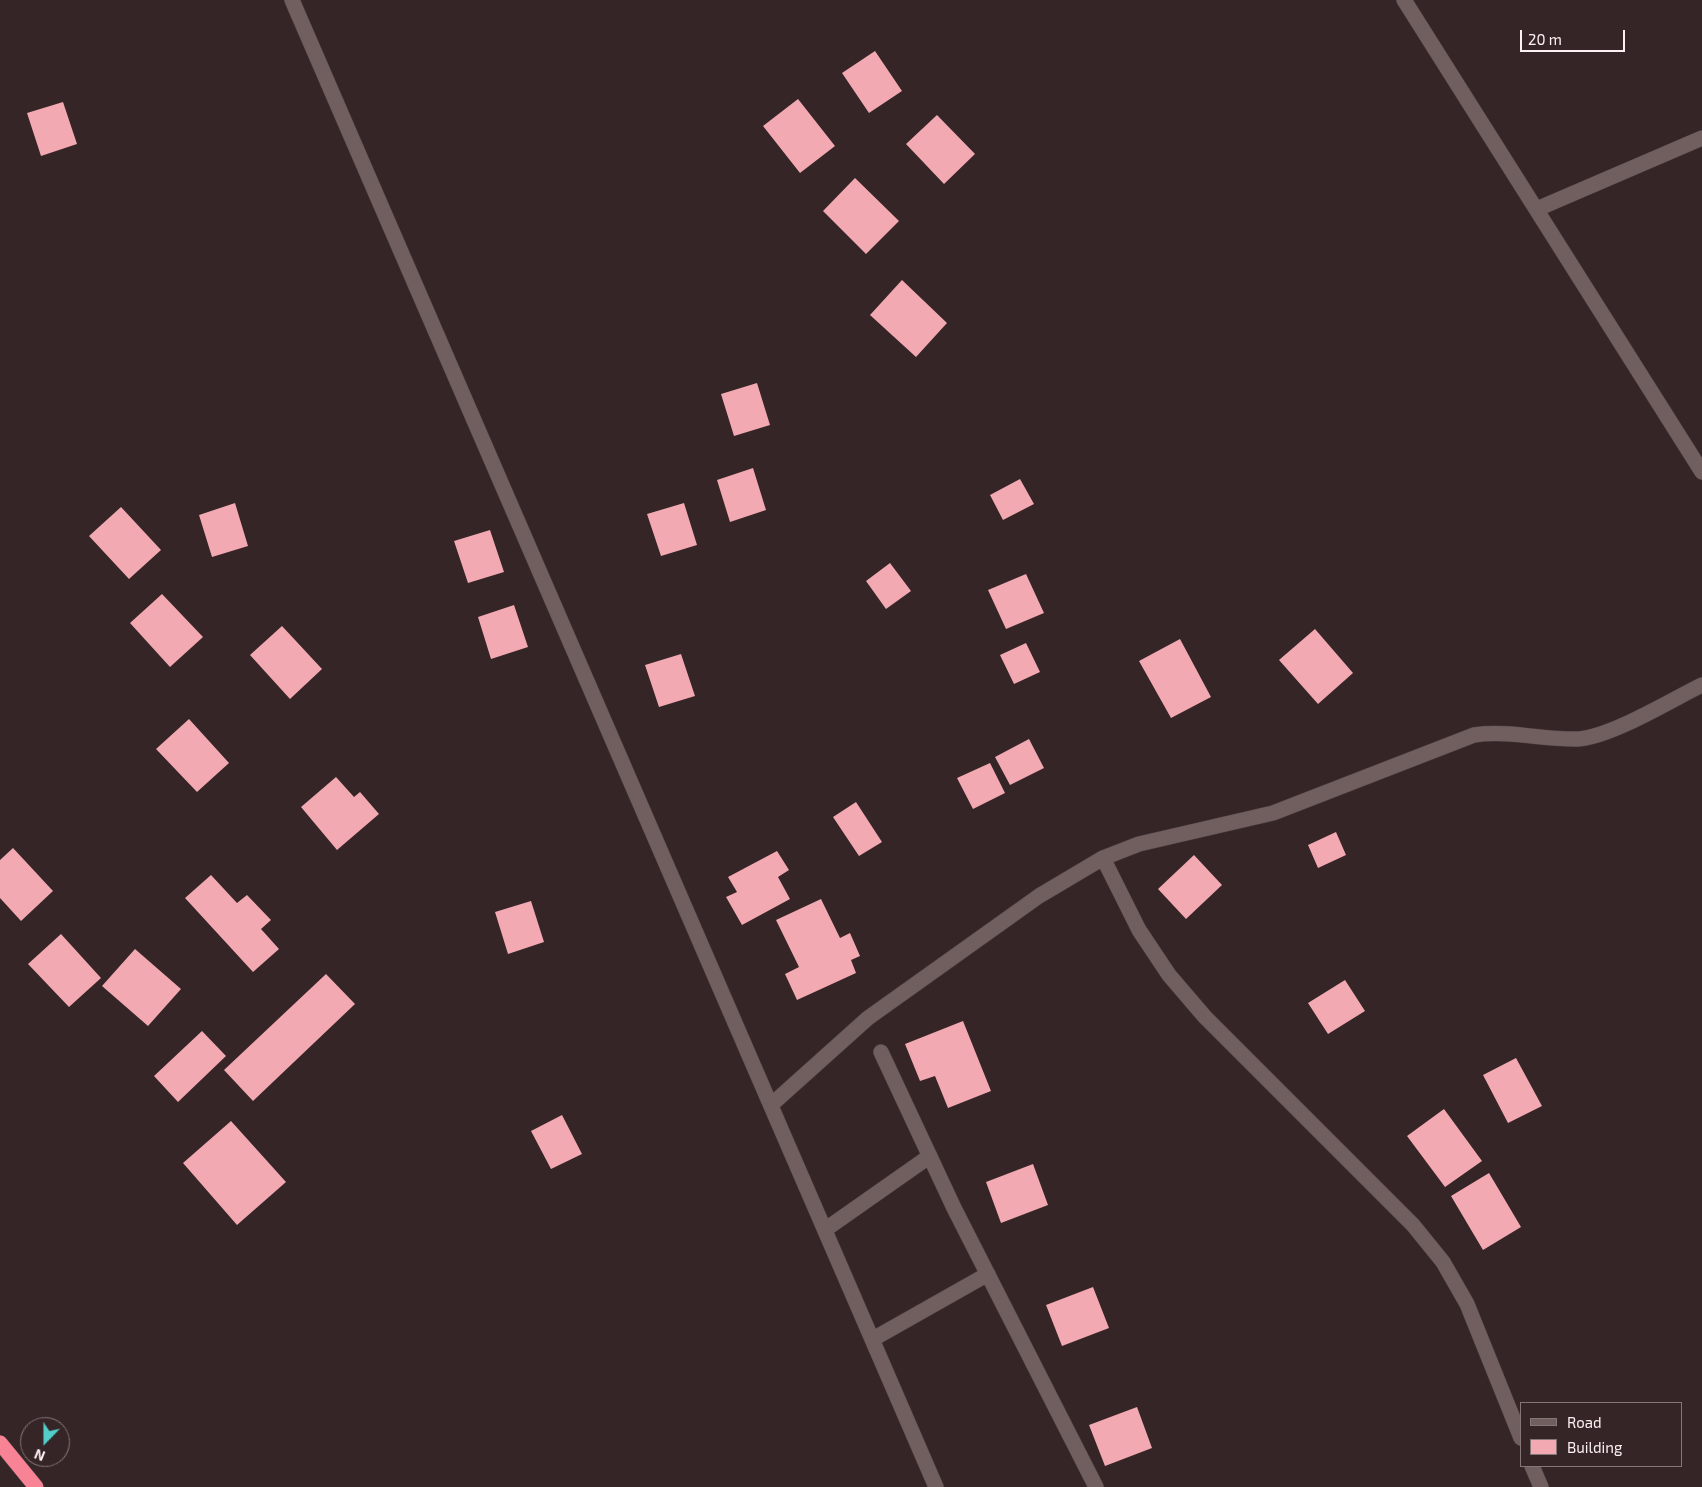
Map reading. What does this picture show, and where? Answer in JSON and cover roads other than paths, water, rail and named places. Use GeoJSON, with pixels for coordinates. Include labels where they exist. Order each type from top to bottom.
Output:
{"type":"FeatureCollection","features":[{"type":"Feature","properties":{"kind":"highway"},"geometry":{"type":"LineString","coordinates":[[0,1443],[36,1487]]}},
{"type":"Feature","properties":{"kind":"street"},"geometry":{"type":"LineString","coordinates":[[292,0],[826,1229],[936,1487]]}},
{"type":"Feature","properties":{"kind":"street"},"geometry":{"type":"LineString","coordinates":[[1404,0],[1702,472]]}},
{"type":"Feature","properties":{"kind":"street"},"geometry":{"type":"LineString","coordinates":[[1537,209],[1702,138]]}},
{"type":"Feature","properties":{"kind":"street"},"geometry":{"type":"LineString","coordinates":[[771,1105],[868,1018],[1039,896],[1103,858],[1139,844],[1273,813],[1474,735],[1489,733],[1579,739],[1606,733],[1702,685]]}},
{"type":"Feature","properties":{"kind":"street"},"geometry":{"type":"LineString","coordinates":[[1103,858],[1139,930],[1169,975],[1205,1017],[1413,1226],[1443,1262],[1466,1304],[1520,1436]]}},
{"type":"Feature","properties":{"kind":"street"},"geometry":{"type":"LineString","coordinates":[[881,1052],[988,1274],[1096,1487]]}},
{"type":"Feature","properties":{"kind":"street"},"geometry":{"type":"LineString","coordinates":[[826,1229],[930,1156]]}},
{"type":"Feature","properties":{"kind":"street"},"geometry":{"type":"LineString","coordinates":[[873,1339],[988,1274]]}},
{"type":"Feature","properties":{"kind":"street"},"geometry":{"type":"LineString","coordinates":[[1532,1467],[1541,1487]]}}]}
